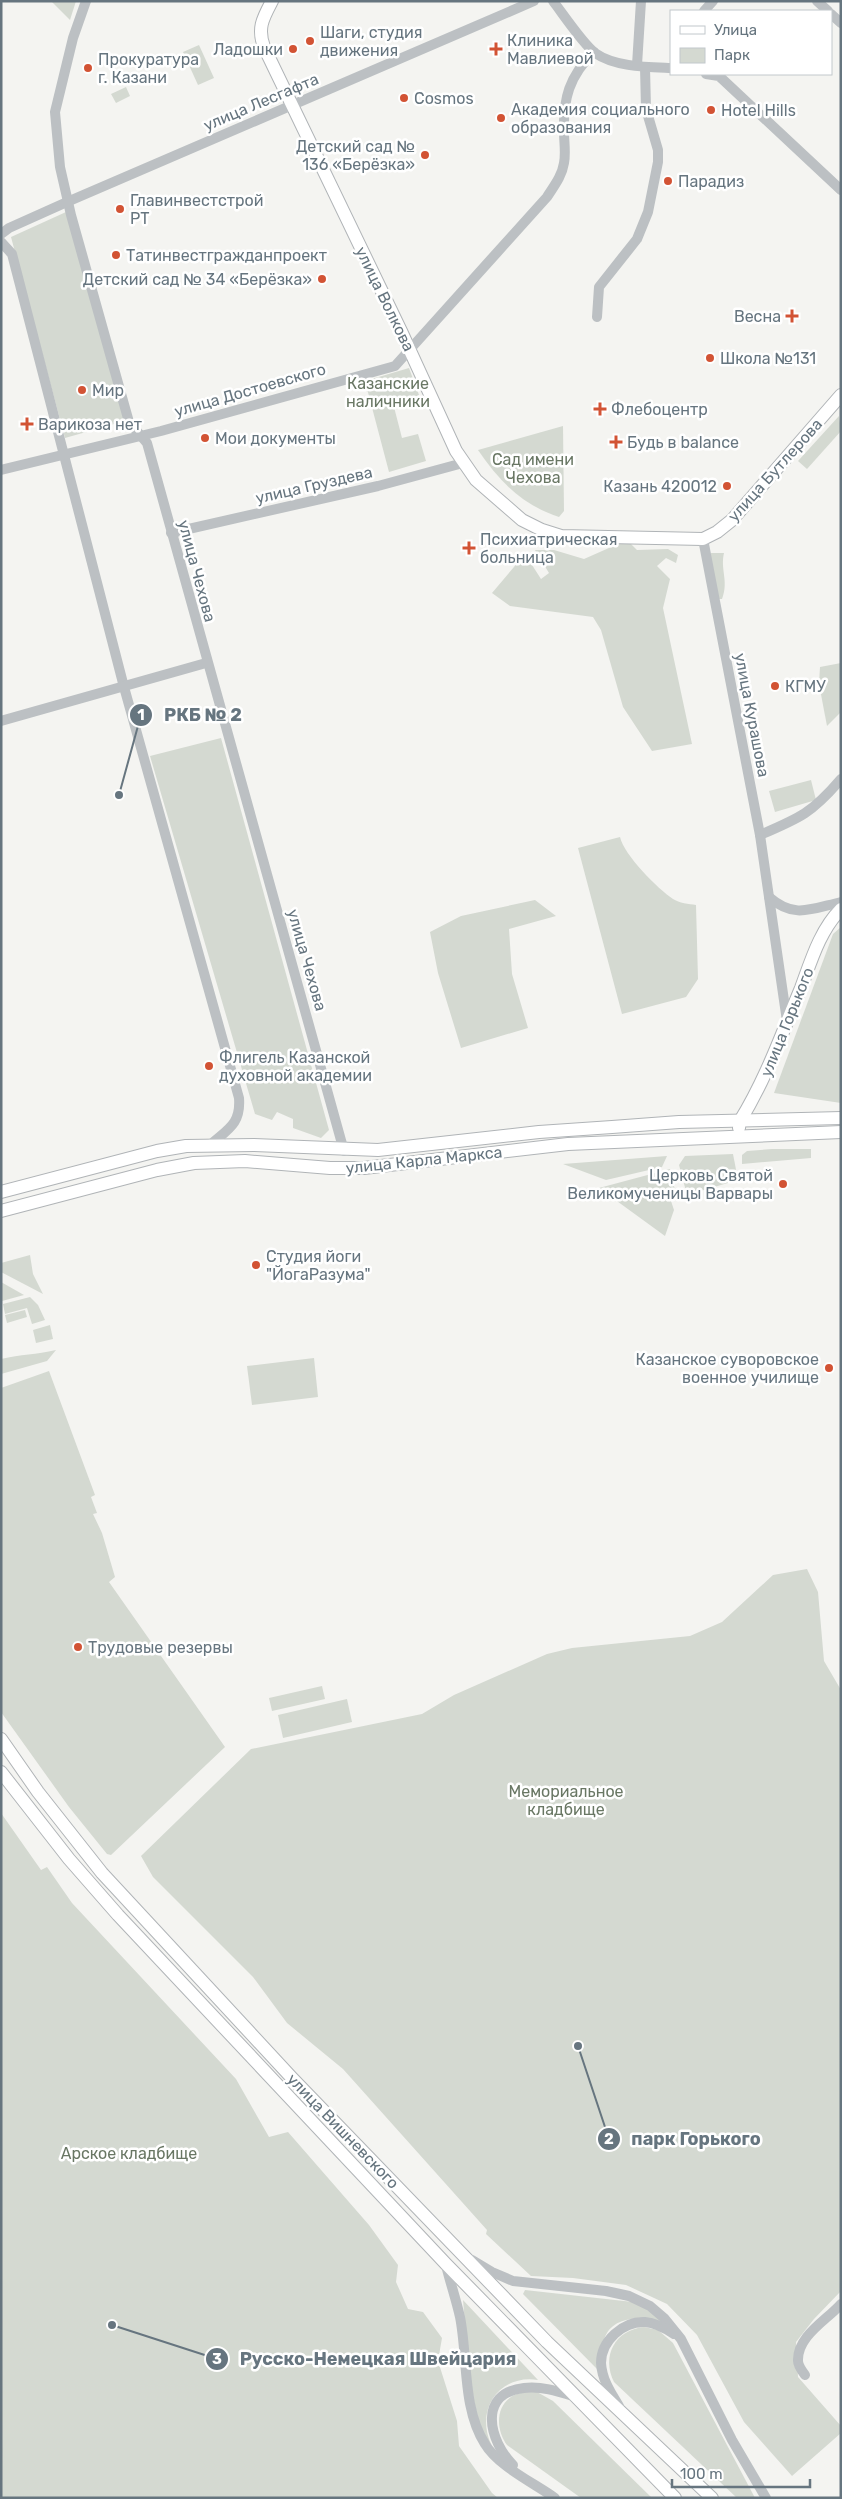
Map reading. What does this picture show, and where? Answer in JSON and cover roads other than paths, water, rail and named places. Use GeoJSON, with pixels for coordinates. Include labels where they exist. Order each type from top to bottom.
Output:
{"type":"FeatureCollection","features":[{"type":"Feature","properties":{"kind":"main road","name":"улица Волкова"},"geometry":{"type":"LineString","coordinates":[[272,1],[262,21],[260,35],[292,106],[463,463],[501,504],[522,520],[548,532],[579,538],[703,538]]}},
{"type":"Feature","properties":{"kind":"main road","name":"улица Бутлерова"},"geometry":{"type":"LineString","coordinates":[[703,538],[717,532],[732,520],[841,395]]}},
{"type":"Feature","properties":{"kind":"main road","name":"улица Горького"},"geometry":{"type":"LineString","coordinates":[[738,1138],[740,1121],[762,1084],[819,942],[833,917],[841,909]]}},
{"type":"Feature","properties":{"kind":"main road","name":"улица Карла Маркса"},"geometry":{"type":"LineString","coordinates":[[1,1192],[157,1151],[186,1146],[210,1145],[344,1150],[405,1148],[539,1132],[679,1122],[841,1118]]}},
{"type":"Feature","properties":{"kind":"main road","name":"улица Карла Маркса"},"geometry":{"type":"LineString","coordinates":[[7,1210],[158,1170],[194,1163],[245,1161],[330,1168],[364,1168],[568,1144],[841,1132]]}},
{"type":"Feature","properties":{"kind":"main road","name":"улица Вишневского"},"geometry":{"type":"LineString","coordinates":[[1,1739],[49,1806],[102,1873],[292,2078],[547,2342],[712,2498]]}},
{"type":"Feature","properties":{"kind":"main road","name":"улица Вишневского"},"geometry":{"type":"LineString","coordinates":[[1,1772],[69,1859],[118,1915],[446,2264],[675,2498]]}},
{"type":"Feature","properties":{"kind":"street","name":"улица Чехова"},"geometry":{"type":"LineString","coordinates":[[86,1],[74,38],[55,114],[60,167],[67,202],[129,422],[147,443],[206,663],[241,780],[344,1150]]}},
{"type":"Feature","properties":{"kind":"street","name":"улица Лесгафта"},"geometry":{"type":"LineString","coordinates":[[1,234],[9,228],[67,202],[534,1]]}},
{"type":"Feature","properties":{"kind":"street"},"geometry":{"type":"LineString","coordinates":[[553,1],[594,52],[610,60],[641,66],[670,68]]}},
{"type":"Feature","properties":{"kind":"street"},"geometry":{"type":"LineString","coordinates":[[597,317],[599,287],[637,239],[648,212],[658,162],[658,150],[646,109],[641,66],[641,1]]}},
{"type":"Feature","properties":{"kind":"street"},"geometry":{"type":"LineString","coordinates":[[817,1],[827,10]]}},
{"type":"Feature","properties":{"kind":"street","name":"улица Достоевского"},"geometry":{"type":"LineString","coordinates":[[1,470],[395,366],[547,197],[560,177],[565,162],[563,106],[570,83],[584,62],[594,52]]}},
{"type":"Feature","properties":{"kind":"street"},"geometry":{"type":"LineString","coordinates":[[712,75],[718,76],[841,190]]}},
{"type":"Feature","properties":{"kind":"street"},"geometry":{"type":"LineString","coordinates":[[1,242],[12,254],[62,455],[124,687],[240,1098],[240,1111],[236,1121],[210,1145]]}},
{"type":"Feature","properties":{"kind":"street","name":"улица Груздева"},"geometry":{"type":"LineString","coordinates":[[171,533],[378,486],[463,463]]}},
{"type":"Feature","properties":{"kind":"street","name":"улица Курашова"},"geometry":{"type":"LineString","coordinates":[[703,538],[760,835],[787,1021]]}},
{"type":"Feature","properties":{"kind":"street"},"geometry":{"type":"LineString","coordinates":[[1,721],[206,663]]}},
{"type":"Feature","properties":{"kind":"street"},"geometry":{"type":"LineString","coordinates":[[760,835],[800,818],[819,804],[841,779]]}},
{"type":"Feature","properties":{"kind":"street"},"geometry":{"type":"LineString","coordinates":[[769,897],[780,907],[798,912],[841,902]]}},
{"type":"Feature","properties":{"kind":"street"},"geometry":{"type":"LineString","coordinates":[[461,2253],[492,2272],[513,2281],[606,2291],[628,2296],[650,2306],[664,2318],[681,2339],[732,2440],[766,2498]]}},
{"type":"Feature","properties":{"kind":"street"},"geometry":{"type":"LineString","coordinates":[[446,2264],[460,2317],[469,2391],[478,2432],[485,2445],[498,2459],[555,2498]]}},
{"type":"Feature","properties":{"kind":"street"},"geometry":{"type":"LineString","coordinates":[[805,2375],[798,2362],[801,2345],[841,2304]]}},
{"type":"Feature","properties":{"kind":"street"},"geometry":{"type":"LineString","coordinates":[[626,2418],[604,2381],[601,2361],[608,2341],[616,2331],[643,2322],[665,2328],[681,2339]]}},
{"type":"Feature","properties":{"kind":"street"},"geometry":{"type":"LineString","coordinates":[[528,2479],[508,2460],[497,2444],[491,2415],[495,2406],[506,2394],[522,2388],[548,2389],[574,2396]]}},
{"type":"Feature","properties":{"kind":"place","name":"Шаги, студия движения"},"geometry":{"type":"Point","coordinates":[310,41]}},
{"type":"Feature","properties":{"kind":"place","name":"Ладошки"},"geometry":{"type":"Point","coordinates":[293,49]}},
{"type":"Feature","properties":{"kind":"place","name":"Клиника Мавлиевой"},"geometry":{"type":"Point","coordinates":[496,49]}},
{"type":"Feature","properties":{"kind":"place","name":"Прокуратура г. Казани"},"geometry":{"type":"Point","coordinates":[88,68]}},
{"type":"Feature","properties":{"kind":"place","name":"Cosmos"},"geometry":{"type":"Point","coordinates":[404,98]}},
{"type":"Feature","properties":{"kind":"place","name":"Hotel Hills"},"geometry":{"type":"Point","coordinates":[711,110]}},
{"type":"Feature","properties":{"kind":"place","name":"Академия социального образования"},"geometry":{"type":"Point","coordinates":[501,118]}},
{"type":"Feature","properties":{"kind":"place","name":"Детский сад № 136 «Берёзка»"},"geometry":{"type":"Point","coordinates":[425,155]}},
{"type":"Feature","properties":{"kind":"place","name":"Парадиз"},"geometry":{"type":"Point","coordinates":[668,181]}},
{"type":"Feature","properties":{"kind":"place","name":"Главинвестстрой РТ"},"geometry":{"type":"Point","coordinates":[120,209]}},
{"type":"Feature","properties":{"kind":"place","name":"Татинвестгражданпроект"},"geometry":{"type":"Point","coordinates":[116,255]}},
{"type":"Feature","properties":{"kind":"place","name":"Детский сад № 34 «Берёзка»"},"geometry":{"type":"Point","coordinates":[322,279]}},
{"type":"Feature","properties":{"kind":"place","name":"Весна"},"geometry":{"type":"Point","coordinates":[792,316]}},
{"type":"Feature","properties":{"kind":"place","name":"Школа №131"},"geometry":{"type":"Point","coordinates":[710,358]}},
{"type":"Feature","properties":{"kind":"place","name":"Мир"},"geometry":{"type":"Point","coordinates":[82,390]}},
{"type":"Feature","properties":{"kind":"place","name":"Флебоцентр"},"geometry":{"type":"Point","coordinates":[600,409]}},
{"type":"Feature","properties":{"kind":"place","name":"Варикоза нет"},"geometry":{"type":"Point","coordinates":[27,424]}},
{"type":"Feature","properties":{"kind":"place","name":"Мои документы"},"geometry":{"type":"Point","coordinates":[205,438]}},
{"type":"Feature","properties":{"kind":"place","name":"Будь в balance"},"geometry":{"type":"Point","coordinates":[616,442]}},
{"type":"Feature","properties":{"kind":"place","name":"Казань 420012"},"geometry":{"type":"Point","coordinates":[727,486]}},
{"type":"Feature","properties":{"kind":"place","name":"Психиатрическая больница"},"geometry":{"type":"Point","coordinates":[469,548]}},
{"type":"Feature","properties":{"kind":"place","name":"КГМУ"},"geometry":{"type":"Point","coordinates":[775,686]}},
{"type":"Feature","properties":{"kind":"place","name":"РКБ № 2"},"geometry":{"type":"Point","coordinates":[119,795]}},
{"type":"Feature","properties":{"kind":"place","name":"Флигель Казанской духовной академии"},"geometry":{"type":"Point","coordinates":[209,1066]}},
{"type":"Feature","properties":{"kind":"place","name":"Церковь Святой Великомученицы Варвары"},"geometry":{"type":"Point","coordinates":[783,1184]}},
{"type":"Feature","properties":{"kind":"place","name":"Студия йоги \"ЙогаРазума\""},"geometry":{"type":"Point","coordinates":[256,1265]}},
{"type":"Feature","properties":{"kind":"place","name":"Казанское суворовское военное училище"},"geometry":{"type":"Point","coordinates":[829,1368]}},
{"type":"Feature","properties":{"kind":"place","name":"Трудовые резервы"},"geometry":{"type":"Point","coordinates":[78,1647]}},
{"type":"Feature","properties":{"kind":"place","name":"парк Горького"},"geometry":{"type":"Point","coordinates":[578,2046]}},
{"type":"Feature","properties":{"kind":"place","name":"Русско-Немецкая Швейцария"},"geometry":{"type":"Point","coordinates":[112,2325]}},
{"type":"Feature","properties":{"kind":"park label","name":"Казанские наличники"},"geometry":{"type":"Point","coordinates":[388,392]}},
{"type":"Feature","properties":{"kind":"park label","name":"Сад имени Чехова"},"geometry":{"type":"Point","coordinates":[533,468]}},
{"type":"Feature","properties":{"kind":"park label","name":"Мемориальное кладбище"},"geometry":{"type":"Point","coordinates":[566,1800]}},
{"type":"Feature","properties":{"kind":"park label","name":"Арское кладбище"},"geometry":{"type":"Point","coordinates":[129,2153]}}]}
